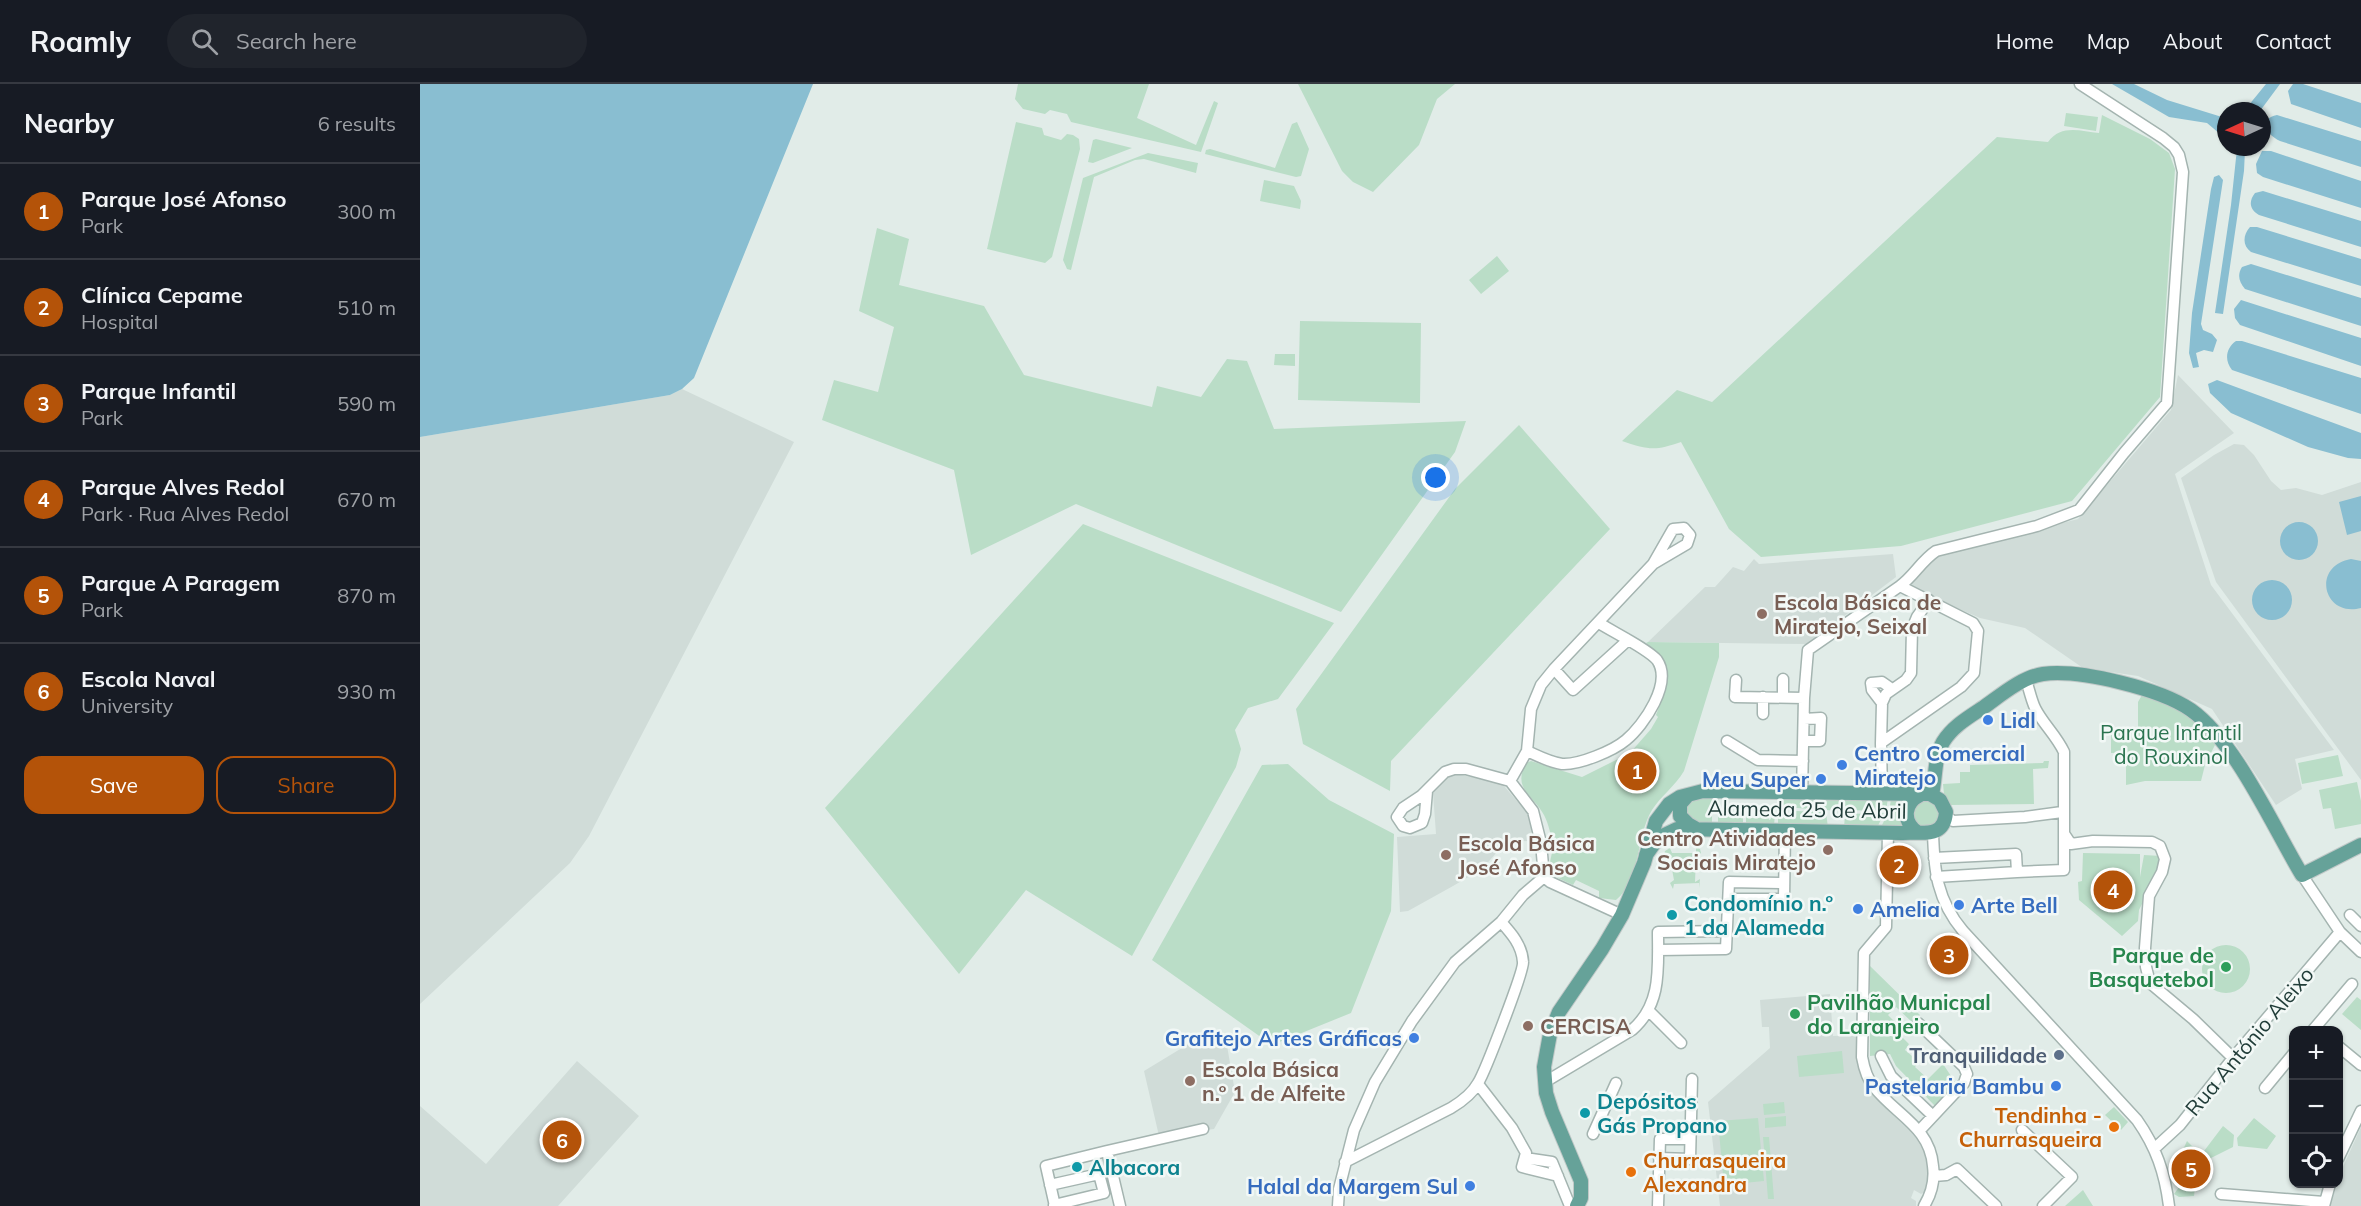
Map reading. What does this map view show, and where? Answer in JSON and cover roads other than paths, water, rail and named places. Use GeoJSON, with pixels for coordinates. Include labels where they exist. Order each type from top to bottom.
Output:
{"type":"FeatureCollection","features":[{"type":"Feature","properties":{"kind":"main road"},"geometry":{"type":"LineString","coordinates":[[1926,795],[1940,749],[1952,731],[1977,711],[2026,680],[2044,674],[2078,675],[2153,691],[2191,710],[2216,735],[2237,762],[2302,875],[2361,845]]}},
{"type":"Feature","properties":{"kind":"main road","name":"Alameda 25 de Abril"},"geometry":{"type":"LineString","coordinates":[[1692,793],[1684,798],[1679,810],[1683,820],[1695,828]]}},
{"type":"Feature","properties":{"kind":"main road","name":"Alameda 25 de Abril"},"geometry":{"type":"LineString","coordinates":[[1692,793],[1926,795],[1942,803],[1946,816],[1942,826],[1925,834],[1695,828],[1668,831],[1658,838],[1646,855],[1656,821],[1662,811],[1680,797],[1692,793]]}},
{"type":"Feature","properties":{"kind":"main road","name":"Alameda 25 de Abril"},"geometry":{"type":"LineString","coordinates":[[1917,832],[1909,824],[1906,812],[1910,802],[1926,795]]}},
{"type":"Feature","properties":{"kind":"main road"},"geometry":{"type":"LineString","coordinates":[[1579,1204],[1581,1181],[1552,1112],[1545,1082],[1546,1049],[1554,1021],[1622,915],[1646,855]]}},
{"type":"Feature","properties":{"kind":"street"},"geometry":{"type":"LineString","coordinates":[[1802,793],[1804,698],[1808,650],[1900,586],[1924,558],[1936,551],[2037,526],[2079,510],[2167,403],[2182,163],[2174,147],[2163,138],[2080,84]]}},
{"type":"Feature","properties":{"kind":"street"},"geometry":{"type":"LineString","coordinates":[[1510,781],[1527,751],[1531,709],[1541,685],[1653,564]]}},
{"type":"Feature","properties":{"kind":"street"},"geometry":{"type":"LineString","coordinates":[[1881,743],[1960,687],[1974,673],[1978,631],[1973,623],[1900,586]]}},
{"type":"Feature","properties":{"kind":"street"},"geometry":{"type":"LineString","coordinates":[[1882,795],[1882,703],[1892,689],[1906,680],[1911,673],[1912,629],[1929,600]]}},
{"type":"Feature","properties":{"kind":"street"},"geometry":{"type":"LineString","coordinates":[[1527,751],[1543,759],[1563,764],[1581,761],[1624,742],[1640,727],[1661,688],[1662,672],[1656,660],[1643,649],[1599,623]]}},
{"type":"Feature","properties":{"kind":"street"},"geometry":{"type":"LineString","coordinates":[[1554,669],[1573,690],[1627,641]]}},
{"type":"Feature","properties":{"kind":"street"},"geometry":{"type":"LineString","coordinates":[[1783,679],[1783,697]]}},
{"type":"Feature","properties":{"kind":"street"},"geometry":{"type":"LineString","coordinates":[[1736,680],[1735,697],[1804,698]]}},
{"type":"Feature","properties":{"kind":"street"},"geometry":{"type":"LineString","coordinates":[[1936,877],[2064,870],[2065,836],[2062,813],[2064,752],[2057,737],[2034,706],[2026,680]]}},
{"type":"Feature","properties":{"kind":"street"},"geometry":{"type":"LineString","coordinates":[[1882,703],[1872,690],[1871,683],[1882,682],[1892,689]]}},
{"type":"Feature","properties":{"kind":"street"},"geometry":{"type":"LineString","coordinates":[[1763,697],[1763,714]]}},
{"type":"Feature","properties":{"kind":"street"},"geometry":{"type":"LineString","coordinates":[[1804,718],[1821,717],[1820,741],[1804,741]]}},
{"type":"Feature","properties":{"kind":"street"},"geometry":{"type":"LineString","coordinates":[[1727,741],[1758,760],[1803,761]]}},
{"type":"Feature","properties":{"kind":"street"},"geometry":{"type":"LineString","coordinates":[[1427,791],[1445,772],[1454,769],[1466,769],[1510,781],[1533,811],[1540,835],[1544,877],[1550,882],[1622,915]]}},
{"type":"Feature","properties":{"kind":"street"},"geometry":{"type":"LineString","coordinates":[[1946,816],[1953,821],[2062,813]]}},
{"type":"Feature","properties":{"kind":"street"},"geometry":{"type":"LineString","coordinates":[[1729,899],[1784,899],[1785,830]]}},
{"type":"Feature","properties":{"kind":"street"},"geometry":{"type":"LineString","coordinates":[[1933,832],[1936,877],[1944,903],[1954,920],[2138,1120],[2155,1148],[2161,1164],[2169,1206]]}},
{"type":"Feature","properties":{"kind":"street"},"geometry":{"type":"LineString","coordinates":[[1888,833],[1886,927],[1864,953],[1862,1057],[1865,1072],[1873,1087],[1920,1130],[1930,1150],[1934,1176],[1931,1194],[1924,1206]]}},
{"type":"Feature","properties":{"kind":"street"},"geometry":{"type":"LineString","coordinates":[[2065,836],[2071,844],[2093,841],[2152,842],[2160,846],[2165,859],[2162,872],[2149,896],[2146,924],[2146,968],[2150,983],[2193,1019],[2233,1058]]}},
{"type":"Feature","properties":{"kind":"street"},"geometry":{"type":"LineString","coordinates":[[1934,858],[2016,854],[2017,872]]}},
{"type":"Feature","properties":{"kind":"street"},"geometry":{"type":"LineString","coordinates":[[2302,875],[2340,932],[2361,952]]}},
{"type":"Feature","properties":{"kind":"street"},"geometry":{"type":"LineString","coordinates":[[1338,1206],[1339,1190],[1354,1130],[1375,1082],[1412,1021],[1455,962],[1501,922],[1523,895],[1544,877]]}},
{"type":"Feature","properties":{"kind":"street"},"geometry":{"type":"LineString","coordinates":[[1658,950],[1726,949],[1729,882],[1784,883]]}},
{"type":"Feature","properties":{"kind":"street"},"geometry":{"type":"LineString","coordinates":[[2350,915],[2361,926]]}},
{"type":"Feature","properties":{"kind":"street"},"geometry":{"type":"LineString","coordinates":[[1345,1162],[1462,1101],[1478,1083],[1516,986],[1523,962],[1515,938],[1501,922]]}},
{"type":"Feature","properties":{"kind":"street"},"geometry":{"type":"LineString","coordinates":[[1545,1082],[1632,1030],[1649,1011],[1657,991],[1658,932],[1726,931]]}},
{"type":"Feature","properties":{"kind":"street","name":"Rua António Aleixo"},"geometry":{"type":"LineString","coordinates":[[2155,1148],[2180,1125],[2233,1058],[2340,932]]}},
{"type":"Feature","properties":{"kind":"street"},"geometry":{"type":"LineString","coordinates":[[2318,1026],[2352,984]]}},
{"type":"Feature","properties":{"kind":"street"},"geometry":{"type":"LineString","coordinates":[[1649,1011],[1681,1043]]}},
{"type":"Feature","properties":{"kind":"street"},"geometry":{"type":"LineString","coordinates":[[1918,1023],[1964,1067],[1967,1074],[1964,1083],[1920,1130]]}},
{"type":"Feature","properties":{"kind":"street"},"geometry":{"type":"LineString","coordinates":[[2343,1050],[2361,1065]]}},
{"type":"Feature","properties":{"kind":"street"},"geometry":{"type":"LineString","coordinates":[[1881,1056],[1891,1076],[1933,1116]]}},
{"type":"Feature","properties":{"kind":"street"},"geometry":{"type":"LineString","coordinates":[[2265,1088],[2289,1059]]}},
{"type":"Feature","properties":{"kind":"street"},"geometry":{"type":"LineString","coordinates":[[1659,1158],[1690,1159],[1692,1078]]}},
{"type":"Feature","properties":{"kind":"street"},"geometry":{"type":"LineString","coordinates":[[1478,1083],[1512,1128],[1526,1153],[1525,1158],[1552,1162],[1558,1176],[1579,1204]]}},
{"type":"Feature","properties":{"kind":"street"},"geometry":{"type":"LineString","coordinates":[[1593,1134],[1616,1083]]}},
{"type":"Feature","properties":{"kind":"street"},"geometry":{"type":"LineString","coordinates":[[2343,1149],[2361,1111]]}},
{"type":"Feature","properties":{"kind":"street"},"geometry":{"type":"LineString","coordinates":[[1050,1185],[1099,1173],[1104,1193],[1054,1205],[1046,1166],[1203,1129]]}},
{"type":"Feature","properties":{"kind":"street"},"geometry":{"type":"LineString","coordinates":[[2022,1130],[2072,1177],[2043,1206]]}},
{"type":"Feature","properties":{"kind":"street"},"geometry":{"type":"LineString","coordinates":[[1658,1206],[1660,1139],[1690,1139]]}},
{"type":"Feature","properties":{"kind":"street"},"geometry":{"type":"LineString","coordinates":[[1107,1151],[1120,1206]]}},
{"type":"Feature","properties":{"kind":"street"},"geometry":{"type":"LineString","coordinates":[[1934,1176],[1946,1175],[1957,1169],[1996,1206]]}},
{"type":"Feature","properties":{"kind":"street"},"geometry":{"type":"LineString","coordinates":[[2221,1194],[2324,1204],[2329,1188]]}},
{"type":"Feature","properties":{"kind":"water"},"geometry":{"type":"Polygon","coordinates":[[[420,84],[813,84],[694,378],[682,389],[670,395],[420,437],[420,84]]]}},
{"type":"Feature","properties":{"kind":"water"},"geometry":{"type":"Polygon","coordinates":[[[2112,84],[2134,84],[2167,100],[2217,115],[2217,131],[2207,123],[2169,117],[2112,84]]]}},
{"type":"Feature","properties":{"kind":"water"},"geometry":{"type":"Polygon","coordinates":[[[2266,84],[2280,84],[2267,102],[2251,102],[2266,84]]]}},
{"type":"Feature","properties":{"kind":"water"},"geometry":{"type":"Polygon","coordinates":[[[2293,84],[2303,84],[2361,103],[2361,128],[2291,104],[2288,91],[2293,84]]]}},
{"type":"Feature","properties":{"kind":"water"},"geometry":{"type":"Polygon","coordinates":[[[2277,115],[2361,141],[2361,167],[2280,141],[2271,134],[2271,117],[2277,115]]]}},
{"type":"Feature","properties":{"kind":"water"},"geometry":{"type":"Polygon","coordinates":[[[2271,151],[2361,181],[2361,208],[2263,177],[2257,173],[2256,164],[2260,156],[2271,156],[2271,151]]]}},
{"type":"Feature","properties":{"kind":"water"},"geometry":{"type":"Polygon","coordinates":[[[2236,156],[2245,156],[2223,314],[2215,313],[2236,156]]]}},
{"type":"Feature","properties":{"kind":"water"},"geometry":{"type":"Polygon","coordinates":[[[2219,175],[2223,180],[2201,324],[2203,330],[2212,334],[2217,340],[2213,352],[2204,350],[2196,353],[2199,367],[2193,368],[2189,353],[2192,313],[2211,189],[2214,177],[2219,175]]]}},
{"type":"Feature","properties":{"kind":"water"},"geometry":{"type":"Polygon","coordinates":[[[2263,191],[2361,221],[2361,247],[2259,215],[2252,208],[2251,203],[2255,193],[2263,191]]]}},
{"type":"Feature","properties":{"kind":"water"},"geometry":{"type":"Polygon","coordinates":[[[2250,227],[2257,227],[2361,259],[2361,286],[2251,252],[2245,240],[2250,227]]]}},
{"type":"Feature","properties":{"kind":"water"},"geometry":{"type":"Polygon","coordinates":[[[2251,264],[2361,298],[2361,326],[2245,289],[2239,276],[2242,267],[2251,264]]]}},
{"type":"Feature","properties":{"kind":"water"},"geometry":{"type":"Polygon","coordinates":[[[2241,300],[2361,338],[2361,366],[2240,325],[2235,318],[2234,309],[2241,300]]]}},
{"type":"Feature","properties":{"kind":"water"},"geometry":{"type":"Polygon","coordinates":[[[2236,341],[2361,378],[2361,414],[2232,370],[2227,354],[2236,341]]]}},
{"type":"Feature","properties":{"kind":"water"},"geometry":{"type":"Polygon","coordinates":[[[2217,380],[2361,433],[2361,459],[2348,458],[2308,447],[2231,413],[2210,393],[2208,384],[2217,380]]]}},
{"type":"Feature","properties":{"kind":"water"},"geometry":{"type":"Polygon","coordinates":[[[2361,496],[2361,531],[2347,535],[2339,502],[2361,496]]]}},
{"type":"Feature","properties":{"kind":"water"},"geometry":{"type":"Polygon","coordinates":[[[2299,522],[2312,528],[2318,541],[2312,554],[2299,560],[2286,554],[2280,541],[2286,528],[2299,522]]]}},
{"type":"Feature","properties":{"kind":"water"},"geometry":{"type":"Polygon","coordinates":[[[2351,559],[2361,561],[2361,608],[2348,609],[2338,606],[2331,599],[2327,590],[2327,580],[2330,571],[2338,564],[2351,559]]]}},
{"type":"Feature","properties":{"kind":"water"},"geometry":{"type":"Polygon","coordinates":[[[2272,580],[2280,581],[2286,586],[2291,592],[2291,608],[2286,614],[2280,619],[2272,620],[2264,619],[2258,614],[2253,608],[2252,600],[2253,592],[2258,586],[2264,581],[2272,580]]]}},
{"type":"Feature","properties":{"kind":"place","name":"Escola Básica de Miratejo, Seixal"},"geometry":{"type":"Point","coordinates":[1762,614]}},
{"type":"Feature","properties":{"kind":"place","name":"Lidl"},"geometry":{"type":"Point","coordinates":[1988,720]}},
{"type":"Feature","properties":{"kind":"place","name":"Centro Comercial Miratejo"},"geometry":{"type":"Point","coordinates":[1842,765]}},
{"type":"Feature","properties":{"kind":"place","name":"Parque José Afonso"},"geometry":{"type":"Point","coordinates":[1637,771]}},
{"type":"Feature","properties":{"kind":"place","name":"Meu Super"},"geometry":{"type":"Point","coordinates":[1821,779]}},
{"type":"Feature","properties":{"kind":"place","name":"Centro Atividades Sociais Miratejo"},"geometry":{"type":"Point","coordinates":[1828,850]}},
{"type":"Feature","properties":{"kind":"place","name":"Escola Básica José Afonso"},"geometry":{"type":"Point","coordinates":[1446,855]}},
{"type":"Feature","properties":{"kind":"place","name":"Clínica Cepame"},"geometry":{"type":"Point","coordinates":[1899,865]}},
{"type":"Feature","properties":{"kind":"place","name":"Parque Alves Redol"},"geometry":{"type":"Point","coordinates":[2113,890]}},
{"type":"Feature","properties":{"kind":"place","name":"Arte Bell"},"geometry":{"type":"Point","coordinates":[1959,905]}},
{"type":"Feature","properties":{"kind":"place","name":"Amelia"},"geometry":{"type":"Point","coordinates":[1858,909]}},
{"type":"Feature","properties":{"kind":"place","name":"Condomínio n.º 1 da Alameda"},"geometry":{"type":"Point","coordinates":[1672,915]}},
{"type":"Feature","properties":{"kind":"place","name":"Parque Infantil"},"geometry":{"type":"Point","coordinates":[1949,955]}},
{"type":"Feature","properties":{"kind":"place","name":"Parque de Basquetebol"},"geometry":{"type":"Point","coordinates":[2226,967]}},
{"type":"Feature","properties":{"kind":"place","name":"Pavilhão Municpal do Laranjeiro"},"geometry":{"type":"Point","coordinates":[1795,1014]}},
{"type":"Feature","properties":{"kind":"place","name":"CERCISA"},"geometry":{"type":"Point","coordinates":[1528,1026]}},
{"type":"Feature","properties":{"kind":"place","name":"Grafitejo Artes Gráficas"},"geometry":{"type":"Point","coordinates":[1414,1038]}},
{"type":"Feature","properties":{"kind":"place","name":"Tranquilidade"},"geometry":{"type":"Point","coordinates":[2059,1055]}},
{"type":"Feature","properties":{"kind":"place","name":"Escola Básica n.º 1 de Alfeite"},"geometry":{"type":"Point","coordinates":[1190,1081]}},
{"type":"Feature","properties":{"kind":"place","name":"Pastelaria Bambu"},"geometry":{"type":"Point","coordinates":[2056,1086]}},
{"type":"Feature","properties":{"kind":"place","name":"Depósitos Gás Propano"},"geometry":{"type":"Point","coordinates":[1585,1113]}},
{"type":"Feature","properties":{"kind":"place","name":"Tendinha - Churrasqueira"},"geometry":{"type":"Point","coordinates":[2114,1127]}},
{"type":"Feature","properties":{"kind":"place","name":"Escola Naval"},"geometry":{"type":"Point","coordinates":[562,1140]}},
{"type":"Feature","properties":{"kind":"place","name":"Albacora"},"geometry":{"type":"Point","coordinates":[1077,1167]}},
{"type":"Feature","properties":{"kind":"place","name":"Parque A Paragem"},"geometry":{"type":"Point","coordinates":[2191,1169]}},
{"type":"Feature","properties":{"kind":"place","name":"Churrasqueira Alexandra"},"geometry":{"type":"Point","coordinates":[1631,1172]}},
{"type":"Feature","properties":{"kind":"place","name":"Halal da Margem Sul"},"geometry":{"type":"Point","coordinates":[1470,1186]}},
{"type":"Feature","properties":{"kind":"park label","name":"Parque Infantil do Rouxinol"},"geometry":{"type":"Point","coordinates":[2171,744]}}]}
